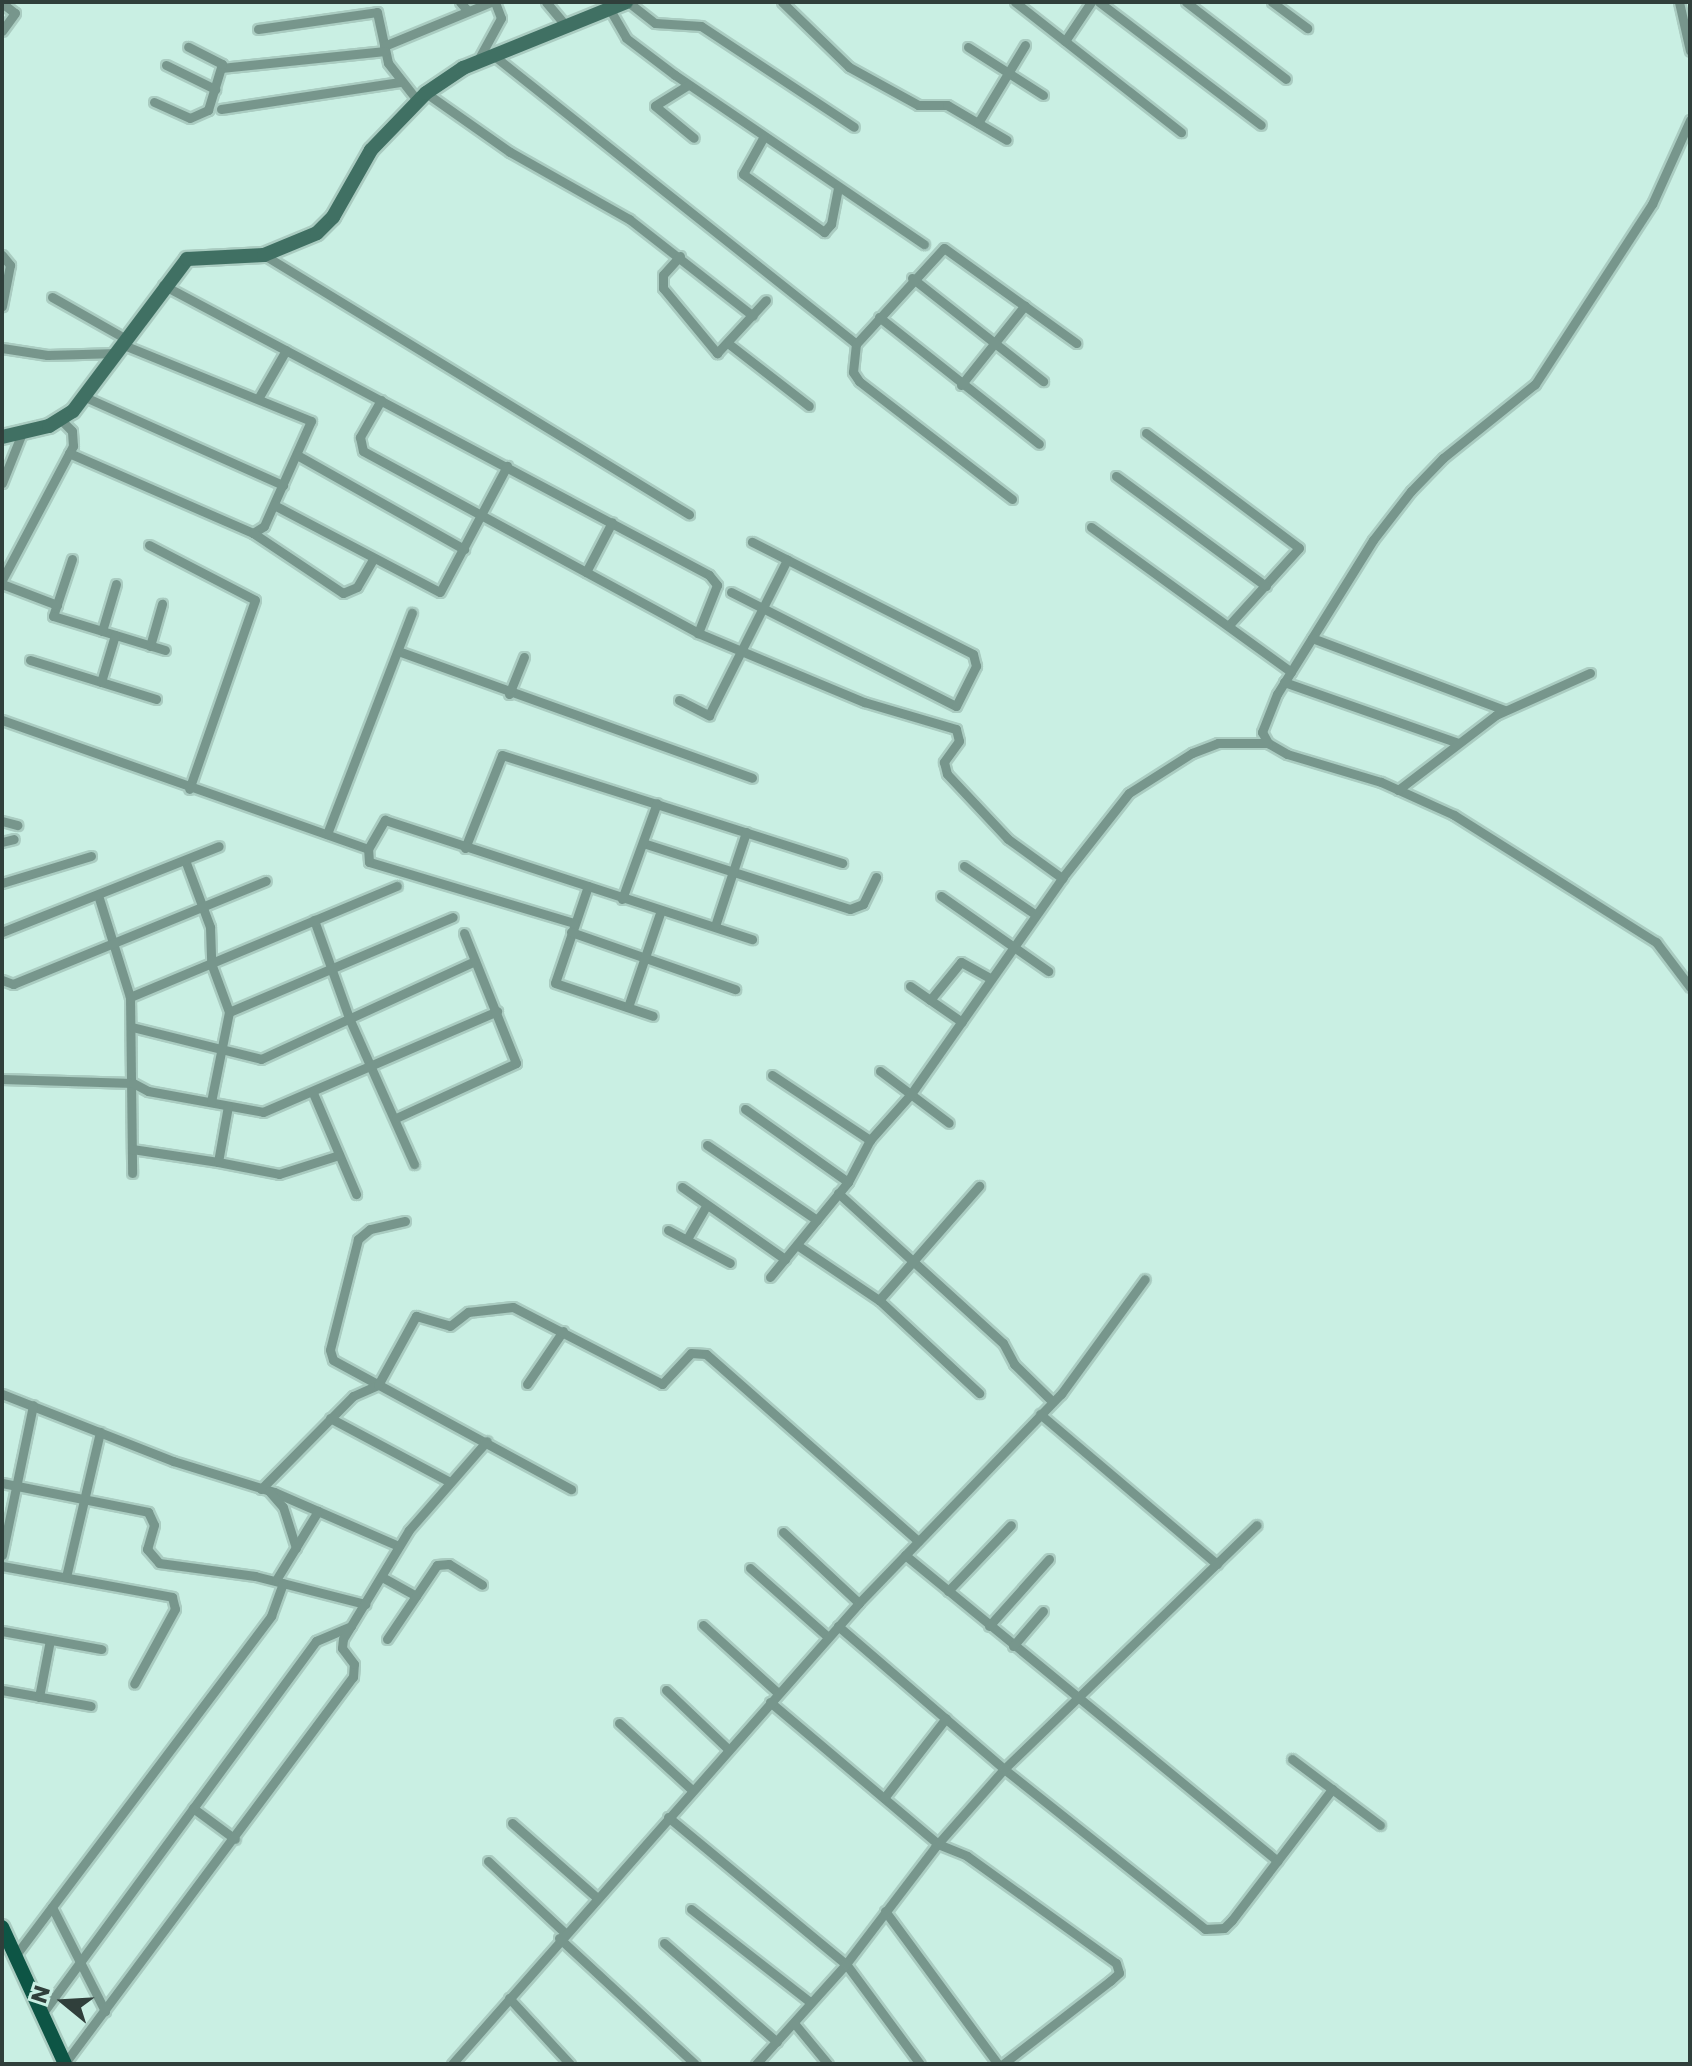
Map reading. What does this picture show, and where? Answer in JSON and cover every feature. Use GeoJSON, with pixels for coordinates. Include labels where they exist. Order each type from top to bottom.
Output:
{"type":"FeatureCollection","features":[{"type":"Feature","properties":{"kind":"main road"},"geometry":{"type":"LineString","coordinates":[[2,437],[61,420],[85,397],[124,346],[163,285],[194,257],[264,255],[317,233],[333,217],[371,150],[422,96],[477,62],[620,4]]}},
{"type":"Feature","properties":{"kind":"main road"},"geometry":{"type":"LineString","coordinates":[[2,1927],[65,2064]]}},
{"type":"Feature","properties":{"kind":"street"},"geometry":{"type":"LineString","coordinates":[[460,2],[468,11]]}},
{"type":"Feature","properties":{"kind":"street"},"geometry":{"type":"LineString","coordinates":[[188,47],[221,68],[384,49],[493,2],[501,18],[477,62]]}},
{"type":"Feature","properties":{"kind":"street"},"geometry":{"type":"LineString","coordinates":[[546,2],[566,26]]}},
{"type":"Feature","properties":{"kind":"street"},"geometry":{"type":"LineString","coordinates":[[782,2],[849,67],[918,105],[942,104],[1007,140]]}},
{"type":"Feature","properties":{"kind":"street"},"geometry":{"type":"LineString","coordinates":[[1015,2],[1181,132]]}},
{"type":"Feature","properties":{"kind":"street"},"geometry":{"type":"LineString","coordinates":[[1065,41],[1091,2]]}},
{"type":"Feature","properties":{"kind":"street"},"geometry":{"type":"LineString","coordinates":[[1099,2],[1261,125]]}},
{"type":"Feature","properties":{"kind":"street"},"geometry":{"type":"LineString","coordinates":[[1186,2],[1286,79]]}},
{"type":"Feature","properties":{"kind":"street"},"geometry":{"type":"LineString","coordinates":[[1272,2],[1307,28]]}},
{"type":"Feature","properties":{"kind":"street"},"geometry":{"type":"LineString","coordinates":[[1679,2],[1690,51]]}},
{"type":"Feature","properties":{"kind":"street"},"geometry":{"type":"LineString","coordinates":[[2,3],[15,13],[2,31]]}},
{"type":"Feature","properties":{"kind":"street"},"geometry":{"type":"LineString","coordinates":[[620,4],[626,38],[763,138],[924,244]]}},
{"type":"Feature","properties":{"kind":"street"},"geometry":{"type":"LineString","coordinates":[[620,4],[655,23],[701,26],[854,127]]}},
{"type":"Feature","properties":{"kind":"street"},"geometry":{"type":"LineString","coordinates":[[258,29],[373,11],[380,14],[384,49],[400,82],[510,152],[613,208],[680,256],[753,316]]}},
{"type":"Feature","properties":{"kind":"street"},"geometry":{"type":"LineString","coordinates":[[978,123],[1025,45]]}},
{"type":"Feature","properties":{"kind":"street"},"geometry":{"type":"LineString","coordinates":[[968,47],[1043,95]]}},
{"type":"Feature","properties":{"kind":"street"},"geometry":{"type":"LineString","coordinates":[[493,55],[856,344]]}},
{"type":"Feature","properties":{"kind":"street"},"geometry":{"type":"LineString","coordinates":[[166,65],[215,89]]}},
{"type":"Feature","properties":{"kind":"street"},"geometry":{"type":"LineString","coordinates":[[154,102],[198,118],[208,110],[221,68]]}},
{"type":"Feature","properties":{"kind":"street"},"geometry":{"type":"LineString","coordinates":[[221,109],[400,82]]}},
{"type":"Feature","properties":{"kind":"street"},"geometry":{"type":"LineString","coordinates":[[688,85],[655,106],[694,138]]}},
{"type":"Feature","properties":{"kind":"street"},"geometry":{"type":"LineString","coordinates":[[1268,743],[1264,719],[1373,540],[1411,491],[1443,458],[1535,384],[1652,204],[1690,120]]}},
{"type":"Feature","properties":{"kind":"street"},"geometry":{"type":"LineString","coordinates":[[763,138],[743,174],[824,232],[831,224],[838,188]]}},
{"type":"Feature","properties":{"kind":"street"},"geometry":{"type":"LineString","coordinates":[[1012,499],[859,381],[853,372],[856,344],[912,278],[944,248],[1076,343]]}},
{"type":"Feature","properties":{"kind":"street"},"geometry":{"type":"LineString","coordinates":[[2,255],[10,265],[2,306]]}},
{"type":"Feature","properties":{"kind":"street"},"geometry":{"type":"LineString","coordinates":[[264,255],[689,514]]}},
{"type":"Feature","properties":{"kind":"street"},"geometry":{"type":"LineString","coordinates":[[680,256],[663,275],[663,288],[713,350],[721,353],[766,300]]}},
{"type":"Feature","properties":{"kind":"street"},"geometry":{"type":"LineString","coordinates":[[912,278],[1043,381]]}},
{"type":"Feature","properties":{"kind":"street"},"geometry":{"type":"LineString","coordinates":[[163,285],[716,580],[716,594],[698,633]]}},
{"type":"Feature","properties":{"kind":"street"},"geometry":{"type":"LineString","coordinates":[[52,297],[124,346],[259,397],[311,421],[264,526],[253,533]]}},
{"type":"Feature","properties":{"kind":"street"},"geometry":{"type":"LineString","coordinates":[[961,385],[1025,305]]}},
{"type":"Feature","properties":{"kind":"street"},"geometry":{"type":"LineString","coordinates":[[879,317],[1039,444]]}},
{"type":"Feature","properties":{"kind":"street"},"geometry":{"type":"LineString","coordinates":[[729,344],[809,406]]}},
{"type":"Feature","properties":{"kind":"street"},"geometry":{"type":"LineString","coordinates":[[2,348],[47,355],[124,346]]}},
{"type":"Feature","properties":{"kind":"street"},"geometry":{"type":"LineString","coordinates":[[259,397],[286,350]]}},
{"type":"Feature","properties":{"kind":"street"},"geometry":{"type":"LineString","coordinates":[[85,397],[283,485]]}},
{"type":"Feature","properties":{"kind":"street"},"geometry":{"type":"LineString","coordinates":[[381,400],[360,437],[363,451],[698,633],[864,702],[956,729],[959,741],[944,762],[947,774],[1008,839],[1062,878]]}},
{"type":"Feature","properties":{"kind":"street"},"geometry":{"type":"LineString","coordinates":[[57,605],[2,582],[69,453],[75,436],[61,420]]}},
{"type":"Feature","properties":{"kind":"street"},"geometry":{"type":"LineString","coordinates":[[2,483],[22,433]]}},
{"type":"Feature","properties":{"kind":"street"},"geometry":{"type":"LineString","coordinates":[[1146,433],[1296,543],[1295,555],[1228,626]]}},
{"type":"Feature","properties":{"kind":"street"},"geometry":{"type":"LineString","coordinates":[[69,453],[253,533],[343,593],[357,587],[373,559]]}},
{"type":"Feature","properties":{"kind":"street"},"geometry":{"type":"LineString","coordinates":[[297,455],[464,549]]}},
{"type":"Feature","properties":{"kind":"street"},"geometry":{"type":"LineString","coordinates":[[274,505],[440,592],[507,466]]}},
{"type":"Feature","properties":{"kind":"street"},"geometry":{"type":"LineString","coordinates":[[1116,476],[1266,586]]}},
{"type":"Feature","properties":{"kind":"street"},"geometry":{"type":"LineString","coordinates":[[586,572],[612,522]]}},
{"type":"Feature","properties":{"kind":"street"},"geometry":{"type":"LineString","coordinates":[[1091,527],[1291,672]]}},
{"type":"Feature","properties":{"kind":"street"},"geometry":{"type":"LineString","coordinates":[[731,592],[958,705],[976,666],[973,654],[752,542]]}},
{"type":"Feature","properties":{"kind":"street"},"geometry":{"type":"LineString","coordinates":[[149,545],[255,600],[189,789]]}},
{"type":"Feature","properties":{"kind":"street"},"geometry":{"type":"LineString","coordinates":[[72,559],[53,616],[165,650]]}},
{"type":"Feature","properties":{"kind":"street"},"geometry":{"type":"LineString","coordinates":[[679,700],[709,715],[787,560]]}},
{"type":"Feature","properties":{"kind":"street"},"geometry":{"type":"LineString","coordinates":[[102,631],[116,584]]}},
{"type":"Feature","properties":{"kind":"street"},"geometry":{"type":"LineString","coordinates":[[150,646],[162,604]]}},
{"type":"Feature","properties":{"kind":"street"},"geometry":{"type":"LineString","coordinates":[[327,834],[412,613]]}},
{"type":"Feature","properties":{"kind":"street"},"geometry":{"type":"LineString","coordinates":[[101,682],[115,635]]}},
{"type":"Feature","properties":{"kind":"street"},"geometry":{"type":"LineString","coordinates":[[1312,638],[1505,710]]}},
{"type":"Feature","properties":{"kind":"street"},"geometry":{"type":"LineString","coordinates":[[398,651],[509,694],[752,778]]}},
{"type":"Feature","properties":{"kind":"street"},"geometry":{"type":"LineString","coordinates":[[509,694],[524,657]]}},
{"type":"Feature","properties":{"kind":"street"},"geometry":{"type":"LineString","coordinates":[[30,660],[156,699]]}},
{"type":"Feature","properties":{"kind":"street"},"geometry":{"type":"LineString","coordinates":[[1398,790],[1505,710],[1590,673]]}},
{"type":"Feature","properties":{"kind":"street"},"geometry":{"type":"LineString","coordinates":[[1284,682],[1458,743]]}},
{"type":"Feature","properties":{"kind":"street"},"geometry":{"type":"LineString","coordinates":[[2,720],[189,789],[368,849]]}},
{"type":"Feature","properties":{"kind":"street"},"geometry":{"type":"LineString","coordinates":[[770,1277],[848,1182],[870,1140],[911,1094],[1099,826],[1140,785],[1218,743],[1268,743],[1287,754],[1398,790],[1454,815],[1656,942],[1690,987]]}},
{"type":"Feature","properties":{"kind":"street"},"geometry":{"type":"LineString","coordinates":[[465,848],[502,755],[842,863]]}},
{"type":"Feature","properties":{"kind":"street"},"geometry":{"type":"LineString","coordinates":[[622,899],[657,803]]}},
{"type":"Feature","properties":{"kind":"street"},"geometry":{"type":"LineString","coordinates":[[735,989],[645,959],[573,928],[369,862],[368,849],[382,820],[752,939]]}},
{"type":"Feature","properties":{"kind":"street"},"geometry":{"type":"LineString","coordinates":[[2,821],[17,825]]}},
{"type":"Feature","properties":{"kind":"street"},"geometry":{"type":"LineString","coordinates":[[715,926],[746,832]]}},
{"type":"Feature","properties":{"kind":"street"},"geometry":{"type":"LineString","coordinates":[[2,842],[14,839]]}},
{"type":"Feature","properties":{"kind":"street"},"geometry":{"type":"LineString","coordinates":[[643,843],[850,909],[863,904],[876,877]]}},
{"type":"Feature","properties":{"kind":"street"},"geometry":{"type":"LineString","coordinates":[[2,932],[219,846]]}},
{"type":"Feature","properties":{"kind":"street"},"geometry":{"type":"LineString","coordinates":[[2,883],[91,856]]}},
{"type":"Feature","properties":{"kind":"street"},"geometry":{"type":"LineString","coordinates":[[185,860],[205,908],[212,936],[211,963],[229,1012],[224,1050],[211,1102]]}},
{"type":"Feature","properties":{"kind":"street"},"geometry":{"type":"LineString","coordinates":[[964,866],[1036,915]]}},
{"type":"Feature","properties":{"kind":"street"},"geometry":{"type":"LineString","coordinates":[[3,985],[205,908],[266,881]]}},
{"type":"Feature","properties":{"kind":"street"},"geometry":{"type":"LineString","coordinates":[[130,997],[397,886]]}},
{"type":"Feature","properties":{"kind":"street"},"geometry":{"type":"LineString","coordinates":[[588,886],[555,983],[653,1016]]}},
{"type":"Feature","properties":{"kind":"street"},"geometry":{"type":"LineString","coordinates":[[98,895],[115,941],[130,997],[132,1173]]}},
{"type":"Feature","properties":{"kind":"street"},"geometry":{"type":"LineString","coordinates":[[941,896],[1048,971]]}},
{"type":"Feature","properties":{"kind":"street"},"geometry":{"type":"LineString","coordinates":[[628,1007],[661,910]]}},
{"type":"Feature","properties":{"kind":"street"},"geometry":{"type":"LineString","coordinates":[[229,1012],[453,917]]}},
{"type":"Feature","properties":{"kind":"street"},"geometry":{"type":"LineString","coordinates":[[314,920],[349,1018],[414,1164]]}},
{"type":"Feature","properties":{"kind":"street"},"geometry":{"type":"LineString","coordinates":[[396,1118],[516,1063],[464,933]]}},
{"type":"Feature","properties":{"kind":"street"},"geometry":{"type":"LineString","coordinates":[[132,1027],[261,1059],[475,961]]}},
{"type":"Feature","properties":{"kind":"street"},"geometry":{"type":"LineString","coordinates":[[930,1000],[961,962],[990,978]]}},
{"type":"Feature","properties":{"kind":"street"},"geometry":{"type":"LineString","coordinates":[[910,986],[962,1022]]}},
{"type":"Feature","properties":{"kind":"street"},"geometry":{"type":"LineString","coordinates":[[2,1079],[133,1083],[148,1091],[263,1112],[372,1068],[497,1011]]}},
{"type":"Feature","properties":{"kind":"street"},"geometry":{"type":"LineString","coordinates":[[880,1071],[949,1123]]}},
{"type":"Feature","properties":{"kind":"street"},"geometry":{"type":"LineString","coordinates":[[772,1075],[870,1140]]}},
{"type":"Feature","properties":{"kind":"street"},"geometry":{"type":"LineString","coordinates":[[313,1093],[356,1194]]}},
{"type":"Feature","properties":{"kind":"street"},"geometry":{"type":"LineString","coordinates":[[218,1162],[228,1106]]}},
{"type":"Feature","properties":{"kind":"street"},"geometry":{"type":"LineString","coordinates":[[745,1109],[848,1182]]}},
{"type":"Feature","properties":{"kind":"street"},"geometry":{"type":"LineString","coordinates":[[707,1145],[817,1220]]}},
{"type":"Feature","properties":{"kind":"street"},"geometry":{"type":"LineString","coordinates":[[132,1149],[279,1174],[339,1155]]}},
{"type":"Feature","properties":{"kind":"street"},"geometry":{"type":"LineString","coordinates":[[879,1300],[979,1186]]}},
{"type":"Feature","properties":{"kind":"street"},"geometry":{"type":"LineString","coordinates":[[682,1187],[785,1259]]}},
{"type":"Feature","properties":{"kind":"street"},"geometry":{"type":"LineString","coordinates":[[838,1193],[1003,1343],[1014,1364],[1053,1402]]}},
{"type":"Feature","properties":{"kind":"street"},"geometry":{"type":"LineString","coordinates":[[687,1239],[707,1205]]}},
{"type":"Feature","properties":{"kind":"street"},"geometry":{"type":"LineString","coordinates":[[405,1221],[370,1229],[358,1239],[330,1350],[343,1368],[487,1441],[571,1489]]}},
{"type":"Feature","properties":{"kind":"street"},"geometry":{"type":"LineString","coordinates":[[668,1230],[730,1263]]}},
{"type":"Feature","properties":{"kind":"street"},"geometry":{"type":"LineString","coordinates":[[797,1245],[879,1300],[979,1393]]}},
{"type":"Feature","properties":{"kind":"street"},"geometry":{"type":"LineString","coordinates":[[452,2064],[595,1896],[828,1637],[1053,1402],[1145,1279]]}},
{"type":"Feature","properties":{"kind":"street"},"geometry":{"type":"LineString","coordinates":[[265,1490],[353,1396],[378,1385],[416,1316],[450,1326],[468,1312],[513,1307],[662,1384],[691,1353],[706,1354],[918,1541]]}},
{"type":"Feature","properties":{"kind":"street"},"geometry":{"type":"LineString","coordinates":[[527,1384],[563,1331]]}},
{"type":"Feature","properties":{"kind":"street"},"geometry":{"type":"LineString","coordinates":[[2,1394],[265,1490],[399,1546]]}},
{"type":"Feature","properties":{"kind":"street"},"geometry":{"type":"LineString","coordinates":[[2,1555],[33,1405]]}},
{"type":"Feature","properties":{"kind":"street"},"geometry":{"type":"LineString","coordinates":[[1040,1414],[1217,1564]]}},
{"type":"Feature","properties":{"kind":"street"},"geometry":{"type":"LineString","coordinates":[[330,1418],[450,1482]]}},
{"type":"Feature","properties":{"kind":"street"},"geometry":{"type":"LineString","coordinates":[[66,1577],[100,1432]]}},
{"type":"Feature","properties":{"kind":"street"},"geometry":{"type":"LineString","coordinates":[[65,2064],[353,1677],[354,1664],[342,1648],[351,1626],[399,1546],[487,1441]]}},
{"type":"Feature","properties":{"kind":"street"},"geometry":{"type":"LineString","coordinates":[[2,1483],[148,1512],[154,1525],[147,1549],[159,1563],[280,1582],[365,1604]]}},
{"type":"Feature","properties":{"kind":"street"},"geometry":{"type":"LineString","coordinates":[[265,1490],[283,1507],[296,1548]]}},
{"type":"Feature","properties":{"kind":"street"},"geometry":{"type":"LineString","coordinates":[[15,1956],[271,1616],[280,1582],[318,1511]]}},
{"type":"Feature","properties":{"kind":"street"},"geometry":{"type":"LineString","coordinates":[[948,1591],[1011,1525]]}},
{"type":"Feature","properties":{"kind":"street"},"geometry":{"type":"LineString","coordinates":[[756,2064],[846,1964],[938,1844],[1004,1769],[1074,1698],[1257,1525]]}},
{"type":"Feature","properties":{"kind":"street"},"geometry":{"type":"LineString","coordinates":[[783,1532],[859,1603]]}},
{"type":"Feature","properties":{"kind":"street"},"geometry":{"type":"LineString","coordinates":[[905,1555],[1074,1698],[1277,1861]]}},
{"type":"Feature","properties":{"kind":"street"},"geometry":{"type":"LineString","coordinates":[[989,1626],[1049,1559]]}},
{"type":"Feature","properties":{"kind":"street"},"geometry":{"type":"LineString","coordinates":[[387,1639],[442,1563],[482,1585]]}},
{"type":"Feature","properties":{"kind":"street"},"geometry":{"type":"LineString","coordinates":[[2,1566],[164,1594],[176,1602],[134,1684]]}},
{"type":"Feature","properties":{"kind":"street"},"geometry":{"type":"LineString","coordinates":[[750,1568],[828,1637]]}},
{"type":"Feature","properties":{"kind":"street"},"geometry":{"type":"LineString","coordinates":[[382,1577],[416,1596]]}},
{"type":"Feature","properties":{"kind":"street"},"geometry":{"type":"LineString","coordinates":[[1013,1646],[1043,1611]]}},
{"type":"Feature","properties":{"kind":"street"},"geometry":{"type":"LineString","coordinates":[[703,1625],[778,1693]]}},
{"type":"Feature","properties":{"kind":"street"},"geometry":{"type":"LineString","coordinates":[[42,2014],[316,1641],[351,1626]]}},
{"type":"Feature","properties":{"kind":"street"},"geometry":{"type":"LineString","coordinates":[[838,1626],[1004,1769],[1205,1929],[1224,1928],[1332,1789]]}},
{"type":"Feature","properties":{"kind":"street"},"geometry":{"type":"LineString","coordinates":[[2,1631],[101,1649]]}},
{"type":"Feature","properties":{"kind":"street"},"geometry":{"type":"LineString","coordinates":[[39,1697],[50,1640]]}},
{"type":"Feature","properties":{"kind":"street"},"geometry":{"type":"LineString","coordinates":[[2,1690],[91,1706]]}},
{"type":"Feature","properties":{"kind":"street"},"geometry":{"type":"LineString","coordinates":[[666,1690],[728,1749]]}},
{"type":"Feature","properties":{"kind":"street"},"geometry":{"type":"LineString","coordinates":[[770,1702],[938,1844],[988,1871],[1116,1963],[1119,1973],[1000,2064],[885,1911]]}},
{"type":"Feature","properties":{"kind":"street"},"geometry":{"type":"LineString","coordinates":[[884,1798],[946,1718]]}},
{"type":"Feature","properties":{"kind":"street"},"geometry":{"type":"LineString","coordinates":[[619,1723],[691,1789]]}},
{"type":"Feature","properties":{"kind":"street"},"geometry":{"type":"LineString","coordinates":[[1292,1759],[1380,1825]]}},
{"type":"Feature","properties":{"kind":"street"},"geometry":{"type":"LineString","coordinates":[[193,1808],[235,1839]]}},
{"type":"Feature","properties":{"kind":"street"},"geometry":{"type":"LineString","coordinates":[[668,1817],[846,1964],[920,2064]]}},
{"type":"Feature","properties":{"kind":"street"},"geometry":{"type":"LineString","coordinates":[[512,1823],[595,1896]]}},
{"type":"Feature","properties":{"kind":"street"},"geometry":{"type":"LineString","coordinates":[[488,1861],[695,2064]]}},
{"type":"Feature","properties":{"kind":"street"},"geometry":{"type":"LineString","coordinates":[[52,1907],[105,2011]]}},
{"type":"Feature","properties":{"kind":"street"},"geometry":{"type":"LineString","coordinates":[[691,1909],[810,2002]]}},
{"type":"Feature","properties":{"kind":"street"},"geometry":{"type":"LineString","coordinates":[[664,1943],[777,2042]]}},
{"type":"Feature","properties":{"kind":"street"},"geometry":{"type":"LineString","coordinates":[[509,1998],[570,2064]]}},
{"type":"Feature","properties":{"kind":"street"},"geometry":{"type":"LineString","coordinates":[[794,2023],[828,2064]]}}]}
